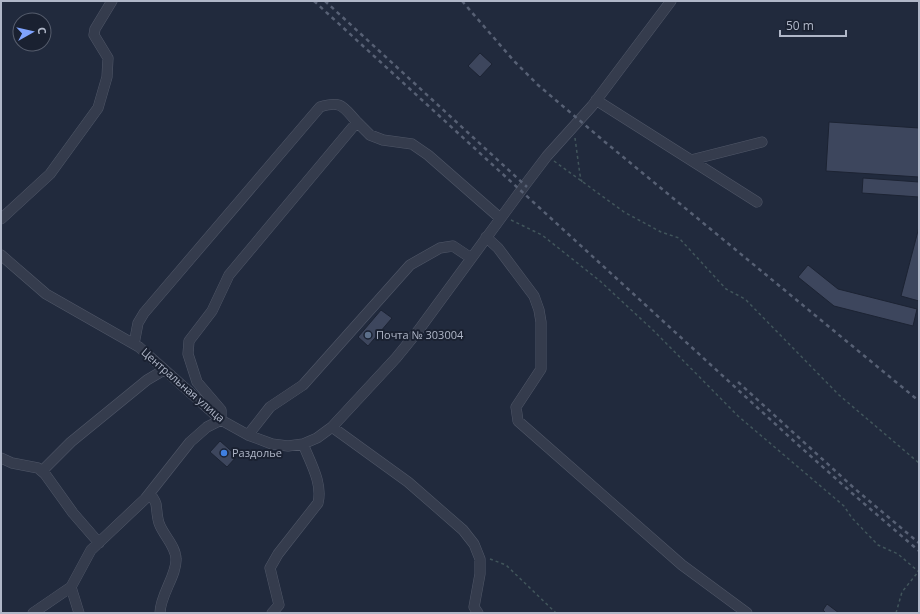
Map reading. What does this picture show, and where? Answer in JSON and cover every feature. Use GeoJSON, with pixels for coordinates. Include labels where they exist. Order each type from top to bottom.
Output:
{"type":"FeatureCollection","features":[{"type":"Feature","properties":{"kind":"street"},"geometry":{"type":"LineString","coordinates":[[1,219],[50,174],[98,108],[107,77],[108,58],[94,35],[95,29],[112,1]]}},
{"type":"Feature","properties":{"kind":"street","name":"Центральная улица"},"geometry":{"type":"LineString","coordinates":[[1,255],[46,294],[139,347],[221,420],[248,435],[272,444],[288,446],[303,444],[318,438],[332,427],[396,358],[418,331],[501,216],[547,156],[574,127],[596,100],[671,1]]}},
{"type":"Feature","properties":{"kind":"street"},"geometry":{"type":"LineString","coordinates":[[596,100],[756,202]]}},
{"type":"Feature","properties":{"kind":"street"},"geometry":{"type":"LineString","coordinates":[[134,344],[138,324],[144,313],[320,107],[332,103],[340,105],[370,135],[383,140],[412,144],[428,155],[501,216]]}},
{"type":"Feature","properties":{"kind":"street"},"geometry":{"type":"LineString","coordinates":[[33,613],[71,587],[91,550],[150,493],[190,442],[207,427],[221,420],[220,410],[197,382],[188,354],[189,341],[212,311],[229,275],[357,122]]}},
{"type":"Feature","properties":{"kind":"street"},"geometry":{"type":"LineString","coordinates":[[691,160],[762,142]]}},
{"type":"Feature","properties":{"kind":"street"},"geometry":{"type":"LineString","coordinates":[[486,237],[498,248],[534,296],[539,310],[541,322],[540,369],[516,407],[518,421],[682,565],[747,613]]}},
{"type":"Feature","properties":{"kind":"street"},"geometry":{"type":"LineString","coordinates":[[248,435],[270,407],[303,385],[410,265],[440,248],[453,246],[471,258]]}},
{"type":"Feature","properties":{"kind":"street"},"geometry":{"type":"LineString","coordinates":[[42,471],[71,442],[147,380],[164,370]]}},
{"type":"Feature","properties":{"kind":"street"},"geometry":{"type":"LineString","coordinates":[[332,427],[408,482],[463,530],[474,544],[480,559],[480,574],[475,611]]}},
{"type":"Feature","properties":{"kind":"street"},"geometry":{"type":"LineString","coordinates":[[272,613],[279,605],[270,568],[278,554],[318,503],[320,496],[318,481],[303,444]]}},
{"type":"Feature","properties":{"kind":"street"},"geometry":{"type":"LineString","coordinates":[[1,458],[38,468],[42,471],[73,513],[99,543]]}},
{"type":"Feature","properties":{"kind":"street"},"geometry":{"type":"LineString","coordinates":[[150,493],[155,503],[158,522],[173,549],[176,560],[173,573],[160,605],[160,613]]}},
{"type":"Feature","properties":{"kind":"street"},"geometry":{"type":"LineString","coordinates":[[71,587],[79,613]]}},
{"type":"Feature","properties":{"kind":"path"},"geometry":{"type":"LineString","coordinates":[[574,127],[576,155],[583,183]]}},
{"type":"Feature","properties":{"kind":"path"},"geometry":{"type":"LineString","coordinates":[[547,156],[624,212],[661,232],[679,238],[726,288],[745,299],[839,395],[919,463]]}},
{"type":"Feature","properties":{"kind":"path"},"geometry":{"type":"LineString","coordinates":[[501,216],[542,235],[600,281],[654,331],[738,416],[844,506],[852,518],[878,545],[898,554],[919,571],[902,592],[896,613]]}},
{"type":"Feature","properties":{"kind":"path"},"geometry":{"type":"LineString","coordinates":[[480,559],[491,559],[506,565],[556,613]]}},
{"type":"Feature","properties":{"kind":"building"},"geometry":{"type":"Polygon","coordinates":[[[480,53],[492,64],[480,77],[468,66],[480,53]]]}},
{"type":"Feature","properties":{"kind":"building"},"geometry":{"type":"Polygon","coordinates":[[[829,122],[919,128],[919,177],[826,171],[829,122]]]}},
{"type":"Feature","properties":{"kind":"building"},"geometry":{"type":"Polygon","coordinates":[[[863,178],[919,182],[919,197],[862,193],[863,178]]]}},
{"type":"Feature","properties":{"kind":"building"},"geometry":{"type":"Polygon","coordinates":[[[919,227],[919,301],[901,296],[919,227]]]}},
{"type":"Feature","properties":{"kind":"building"},"geometry":{"type":"Polygon","coordinates":[[[808,265],[838,289],[917,309],[913,326],[834,306],[798,277],[808,265]]]}},
{"type":"Feature","properties":{"kind":"building"},"geometry":{"type":"Polygon","coordinates":[[[381,310],[392,318],[368,346],[358,337],[381,310]]]}},
{"type":"Feature","properties":{"kind":"building"},"geometry":{"type":"Polygon","coordinates":[[[220,441],[237,456],[227,467],[210,452],[220,441]]]}},
{"type":"Feature","properties":{"kind":"building"},"geometry":{"type":"Polygon","coordinates":[[[827,604],[839,613],[826,613],[823,610],[827,604]]]}},
{"type":"Feature","properties":{"kind":"railway"},"geometry":{"type":"LineString","coordinates":[[314,1],[796,443],[919,551]]}},
{"type":"Feature","properties":{"kind":"railway"},"geometry":{"type":"LineString","coordinates":[[325,1],[527,187]]}},
{"type":"Feature","properties":{"kind":"railway"},"geometry":{"type":"LineString","coordinates":[[462,1],[514,61],[538,85],[919,401]]}},
{"type":"Feature","properties":{"kind":"railway"},"geometry":{"type":"LineString","coordinates":[[738,382],[854,488],[919,543]]}},
{"type":"Feature","properties":{"kind":"place","name":"Почта № 303004"},"geometry":{"type":"Point","coordinates":[368,335]}},
{"type":"Feature","properties":{"kind":"place","name":"Раздолье"},"geometry":{"type":"Point","coordinates":[224,453]}}]}
